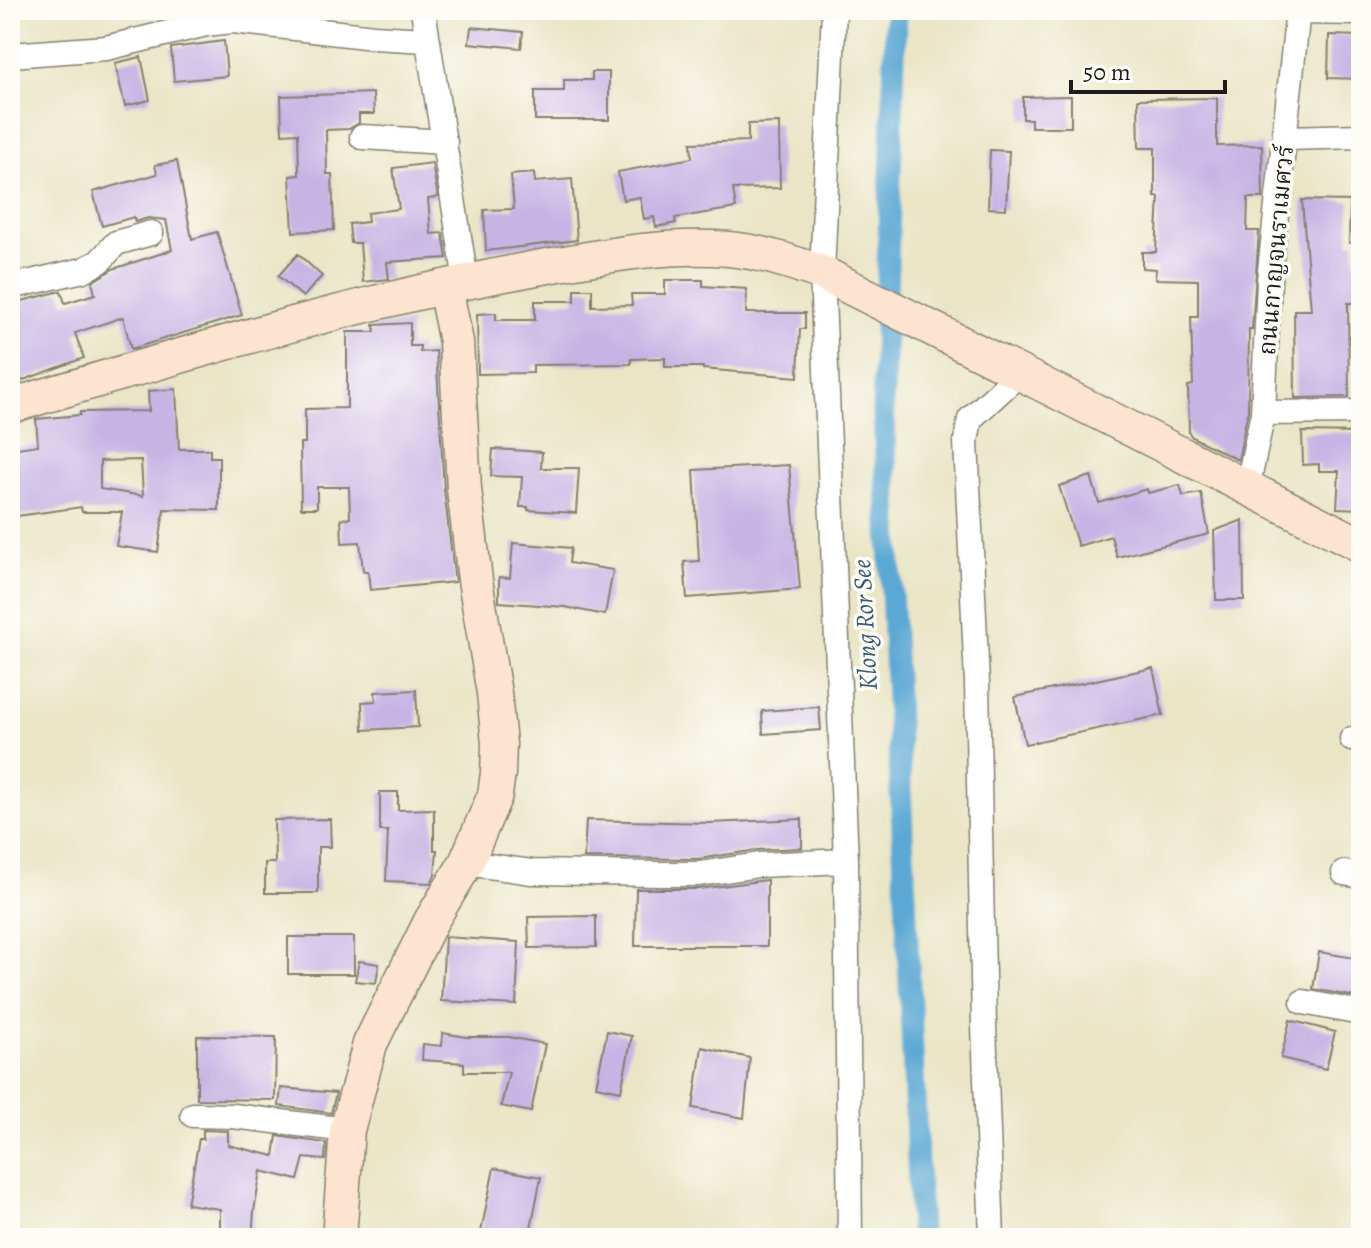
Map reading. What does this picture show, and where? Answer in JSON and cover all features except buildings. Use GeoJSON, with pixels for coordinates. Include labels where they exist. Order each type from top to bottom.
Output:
{"type":"FeatureCollection","features":[{"type":"Feature","properties":{"kind":"street"},"geometry":{"type":"LineString","coordinates":[[339,1238],[347,1130],[370,1044],[431,921],[466,863],[495,795],[499,758],[494,693],[464,489],[456,284],[445,142],[423,10]]}},
{"type":"Feature","properties":{"kind":"street"},"geometry":{"type":"LineString","coordinates":[[834,10],[834,279],[850,1238]]}},
{"type":"Feature","properties":{"kind":"street"},"geometry":{"type":"LineString","coordinates":[[1298,11],[1361,13]]}},
{"type":"Feature","properties":{"kind":"street","name":"ถนนกาญจนราเมศวร์"},"geometry":{"type":"LineString","coordinates":[[1247,489],[1263,413],[1269,280],[1298,11]]}},
{"type":"Feature","properties":{"kind":"street"},"geometry":{"type":"LineString","coordinates":[[10,55],[106,48],[233,16],[349,35],[426,40]]}},
{"type":"Feature","properties":{"kind":"street"},"geometry":{"type":"LineString","coordinates":[[1286,138],[1361,136]]}},
{"type":"Feature","properties":{"kind":"street"},"geometry":{"type":"LineString","coordinates":[[362,137],[445,142]]}},
{"type":"Feature","properties":{"kind":"street"},"geometry":{"type":"LineString","coordinates":[[10,287],[83,270],[99,262],[116,243],[151,233]]}},
{"type":"Feature","properties":{"kind":"street"},"geometry":{"type":"LineString","coordinates":[[10,406],[299,322],[456,284],[638,252],[686,248],[750,251],[834,279],[1361,545]]}},
{"type":"Feature","properties":{"kind":"street"},"geometry":{"type":"LineString","coordinates":[[992,1238],[977,683],[966,441],[970,419],[1020,373]]}},
{"type":"Feature","properties":{"kind":"street"},"geometry":{"type":"LineString","coordinates":[[1263,413],[1361,412]]}},
{"type":"Feature","properties":{"kind":"street"},"geometry":{"type":"LineString","coordinates":[[466,863],[532,872],[699,874],[759,865],[846,861]]}},
{"type":"Feature","properties":{"kind":"street"},"geometry":{"type":"LineString","coordinates":[[1303,1002],[1361,1013]]}},
{"type":"Feature","properties":{"kind":"street"},"geometry":{"type":"LineString","coordinates":[[193,1115],[275,1120],[347,1130]]}},
{"type":"Feature","properties":{"kind":"waterway","name":"Klong Ror See"},"geometry":{"type":"LineString","coordinates":[[896,10],[883,402],[921,1238]]}}]}
